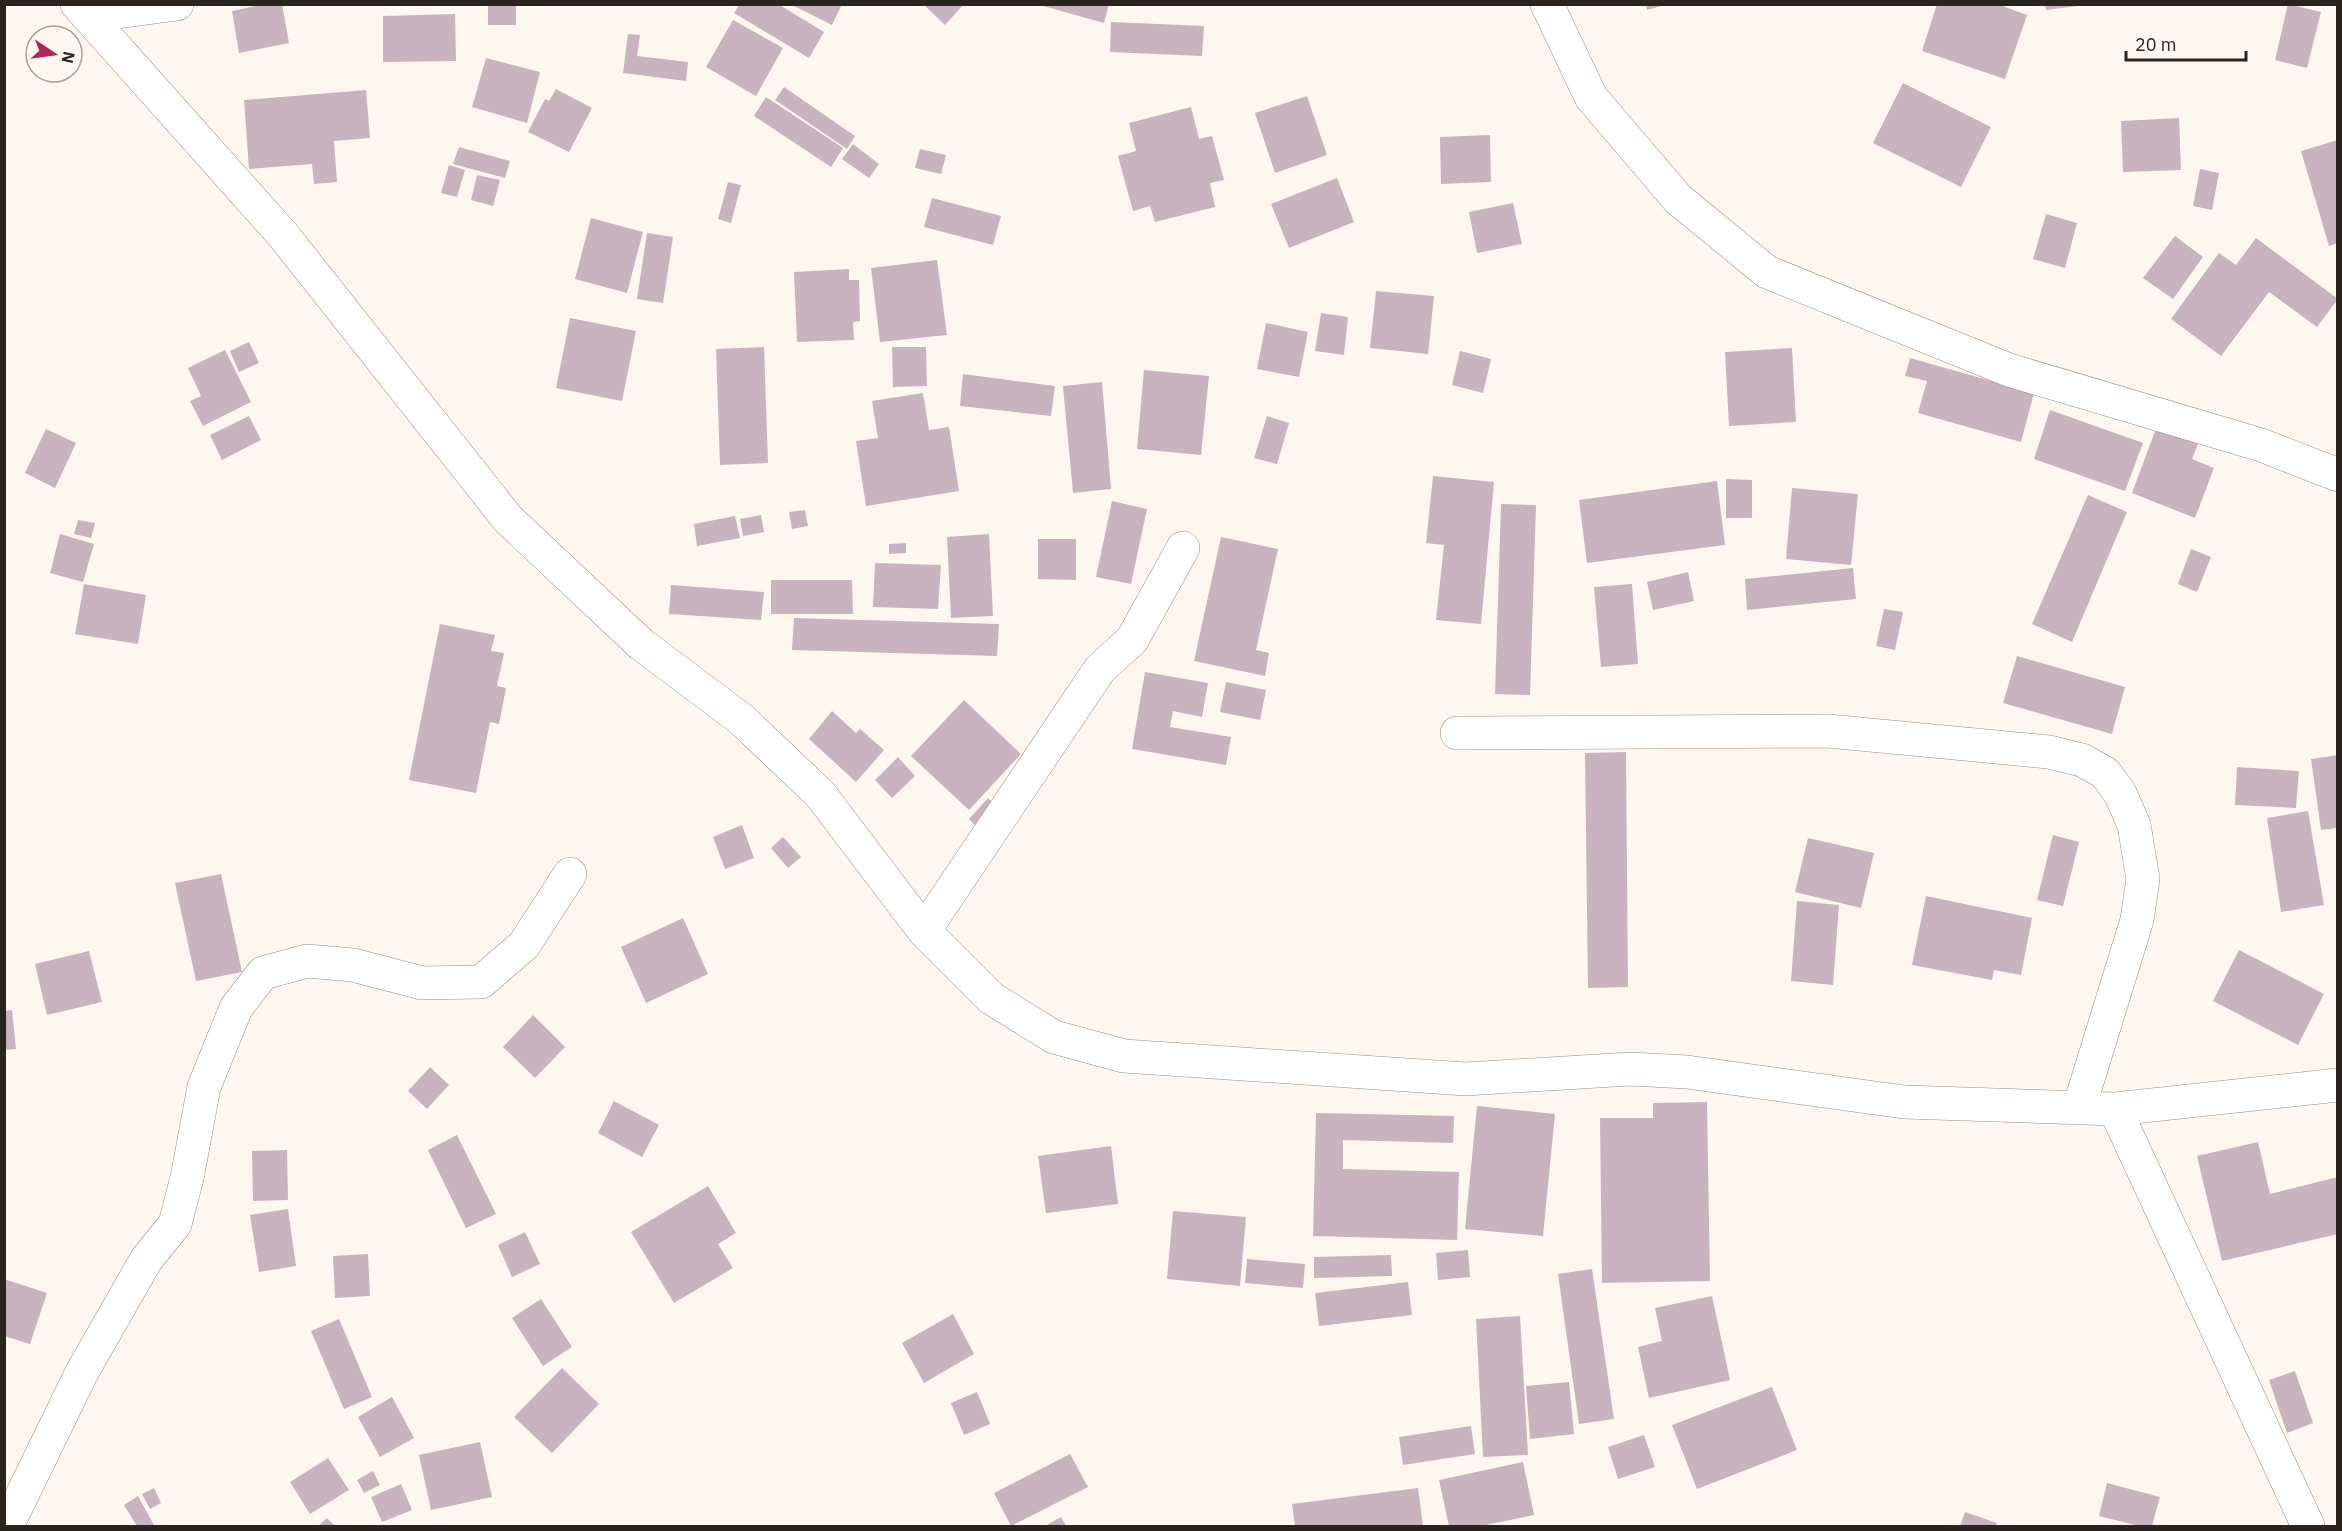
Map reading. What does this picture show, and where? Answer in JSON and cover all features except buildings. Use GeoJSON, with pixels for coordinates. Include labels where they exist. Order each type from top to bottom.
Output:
{"type":"FeatureCollection","features":[{"type":"Feature","properties":{"kind":"street"},"geometry":{"type":"LineString","coordinates":[[82,10],[177,4]]}},
{"type":"Feature","properties":{"kind":"street"},"geometry":{"type":"LineString","coordinates":[[1547,4],[1591,97],[1678,199],[1767,272],[2009,370],[2261,445],[2337,475]]}},
{"type":"Feature","properties":{"kind":"street"},"geometry":{"type":"LineString","coordinates":[[82,10],[283,235],[507,519],[641,644],[741,719],[820,794],[924,931],[991,998],[1054,1037],[1124,1056],[1466,1078],[1630,1069],[1687,1072],[1904,1102],[2115,1109],[2337,1085]]}},
{"type":"Feature","properties":{"kind":"street"},"geometry":{"type":"LineString","coordinates":[[924,931],[1100,669],[1132,640],[1183,548]]}},
{"type":"Feature","properties":{"kind":"street"},"geometry":{"type":"LineString","coordinates":[[1457,733],[1828,731],[2049,752],[2082,760],[2105,772],[2120,793],[2134,825],[2143,879],[2137,920],[2079,1108]]}},
{"type":"Feature","properties":{"kind":"street"},"geometry":{"type":"LineString","coordinates":[[7,1527],[82,1372],[146,1260],[175,1224],[187,1178],[204,1087],[236,1008],[263,973],[306,961],[353,965],[422,982],[481,982],[524,945],[570,874]]}},
{"type":"Feature","properties":{"kind":"street"},"geometry":{"type":"LineString","coordinates":[[2115,1109],[2308,1527]]}}]}
